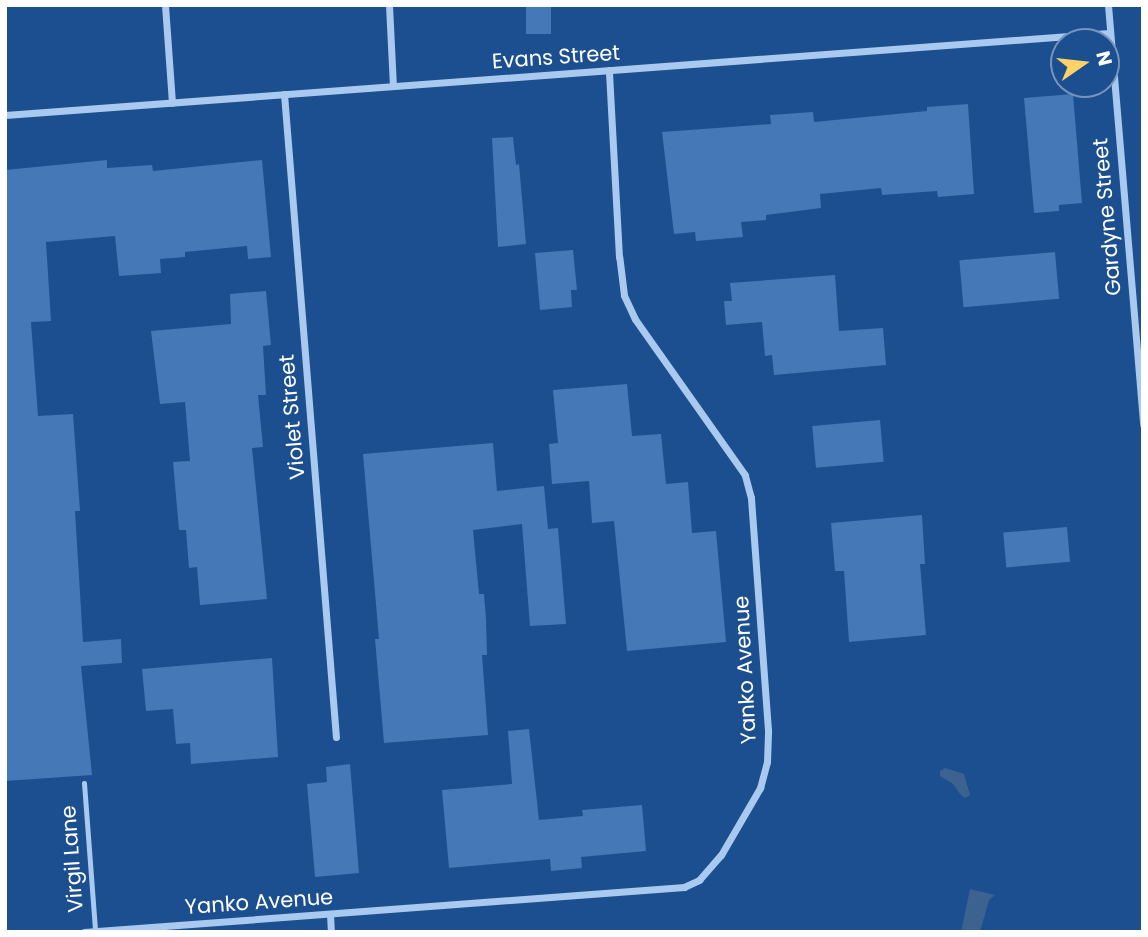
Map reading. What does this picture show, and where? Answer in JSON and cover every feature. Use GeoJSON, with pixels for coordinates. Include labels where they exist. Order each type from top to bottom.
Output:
{"type":"FeatureCollection","features":[{"type":"Feature","properties":{"kind":"street"},"geometry":{"type":"LineString","coordinates":[[166,5],[172,103]]}},
{"type":"Feature","properties":{"kind":"street"},"geometry":{"type":"LineString","coordinates":[[389,5],[393,86]]}},
{"type":"Feature","properties":{"kind":"street","name":"Gardyne Street"},"geometry":{"type":"LineString","coordinates":[[1108,5],[1109,28]]}},
{"type":"Feature","properties":{"kind":"street","name":"Evans Street"},"geometry":{"type":"LineString","coordinates":[[5,115],[1050,37]]}},
{"type":"Feature","properties":{"kind":"street","name":"Yanko Avenue"},"geometry":{"type":"LineString","coordinates":[[85,932],[684,887],[699,880],[721,855],[760,788],[767,762],[768,730],[751,498],[745,475],[635,319],[624,295],[619,257],[609,70]]}},
{"type":"Feature","properties":{"kind":"street","name":"Violet Street"},"geometry":{"type":"LineString","coordinates":[[284,94],[335,737]]}},
{"type":"Feature","properties":{"kind":"street","name":"Gardyne Street"},"geometry":{"type":"LineString","coordinates":[[1115,98],[1143,425]]}},
{"type":"Feature","properties":{"kind":"street"},"geometry":{"type":"LineString","coordinates":[[330,914],[331,932]]}},
{"type":"Feature","properties":{"kind":"lane","name":"Virgil Lane"},"geometry":{"type":"LineString","coordinates":[[84,783],[96,931]]}},
{"type":"Feature","properties":{"kind":"water"},"geometry":{"type":"Polygon","coordinates":[[[945,768],[964,774],[970,795],[965,798],[952,783],[940,776],[940,771],[945,768]]]}},
{"type":"Feature","properties":{"kind":"water"},"geometry":{"type":"Polygon","coordinates":[[[970,889],[995,895],[989,900],[980,932],[961,932],[970,889]]]}},
{"type":"Feature","properties":{"kind":"building"},"geometry":{"type":"Polygon","coordinates":[[[526,5],[551,5],[551,34],[526,34],[526,5]]]}},
{"type":"Feature","properties":{"kind":"building"},"geometry":{"type":"Polygon","coordinates":[[[1050,96],[1050,98],[1073,98],[1082,203],[1059,205],[1059,211],[1034,213],[1024,98],[1050,96]]]}},
{"type":"Feature","properties":{"kind":"building"},"geometry":{"type":"Polygon","coordinates":[[[968,104],[974,194],[938,197],[937,191],[882,195],[881,188],[820,194],[821,208],[766,215],[766,220],[741,222],[743,237],[696,241],[695,232],[674,234],[662,132],[771,124],[770,115],[813,112],[814,122],[927,111],[927,107],[968,104]]]}},
{"type":"Feature","properties":{"kind":"building"},"geometry":{"type":"Polygon","coordinates":[[[513,137],[516,165],[519,164],[526,244],[498,247],[492,138],[513,137]]]}},
{"type":"Feature","properties":{"kind":"building"},"geometry":{"type":"Polygon","coordinates":[[[107,160],[107,168],[152,165],[153,171],[262,160],[271,257],[248,259],[247,246],[185,252],[185,257],[160,259],[161,273],[119,276],[115,236],[46,242],[51,321],[31,322],[38,416],[73,414],[80,511],[75,511],[83,642],[121,639],[122,663],[81,666],[92,775],[5,781],[5,170],[107,160]]]}},
{"type":"Feature","properties":{"kind":"building"},"geometry":{"type":"Polygon","coordinates":[[[573,250],[577,290],[571,290],[572,307],[540,310],[535,253],[573,250]]]}},
{"type":"Feature","properties":{"kind":"building"},"geometry":{"type":"Polygon","coordinates":[[[1055,252],[1059,299],[963,307],[959,260],[1055,252]]]}},
{"type":"Feature","properties":{"kind":"building"},"geometry":{"type":"Polygon","coordinates":[[[835,275],[839,331],[883,328],[886,365],[774,375],[772,355],[765,356],[762,322],[726,325],[724,301],[732,301],[730,283],[835,275]]]}},
{"type":"Feature","properties":{"kind":"building"},"geometry":{"type":"Polygon","coordinates":[[[266,291],[271,345],[263,346],[266,395],[258,395],[263,447],[252,448],[267,599],[200,605],[197,567],[189,568],[186,530],[179,530],[173,462],[190,461],[185,402],[160,404],[151,331],[231,324],[230,294],[266,291]]]}},
{"type":"Feature","properties":{"kind":"building"},"geometry":{"type":"Polygon","coordinates":[[[627,384],[632,436],[661,434],[666,484],[688,482],[692,533],[716,531],[726,642],[627,651],[614,521],[592,523],[589,481],[552,484],[549,444],[558,443],[553,390],[627,384]]]}},
{"type":"Feature","properties":{"kind":"building"},"geometry":{"type":"Polygon","coordinates":[[[880,420],[884,462],[816,468],[812,426],[880,420]]]}},
{"type":"Feature","properties":{"kind":"building"},"geometry":{"type":"Polygon","coordinates":[[[493,443],[497,491],[544,486],[548,529],[558,528],[566,624],[530,626],[522,524],[473,530],[479,594],[484,594],[486,619],[487,655],[482,655],[488,735],[384,743],[375,639],[379,639],[363,454],[493,443]]]}},
{"type":"Feature","properties":{"kind":"building"},"geometry":{"type":"Polygon","coordinates":[[[922,515],[925,564],[920,564],[926,635],[849,642],[844,571],[835,571],[831,523],[922,515]]]}},
{"type":"Feature","properties":{"kind":"building"},"geometry":{"type":"Polygon","coordinates":[[[1067,527],[1070,562],[1006,567],[1003,533],[1067,527]]]}},
{"type":"Feature","properties":{"kind":"building"},"geometry":{"type":"Polygon","coordinates":[[[272,658],[278,757],[191,764],[190,743],[176,744],[173,709],[146,711],[142,669],[272,658]]]}},
{"type":"Feature","properties":{"kind":"building"},"geometry":{"type":"Polygon","coordinates":[[[529,729],[539,820],[583,816],[582,810],[642,805],[646,851],[581,857],[582,868],[551,871],[550,859],[449,868],[442,790],[512,784],[508,731],[529,729]]]}},
{"type":"Feature","properties":{"kind":"building"},"geometry":{"type":"Polygon","coordinates":[[[350,764],[359,873],[315,877],[307,784],[327,782],[326,767],[350,764]]]}}]}
